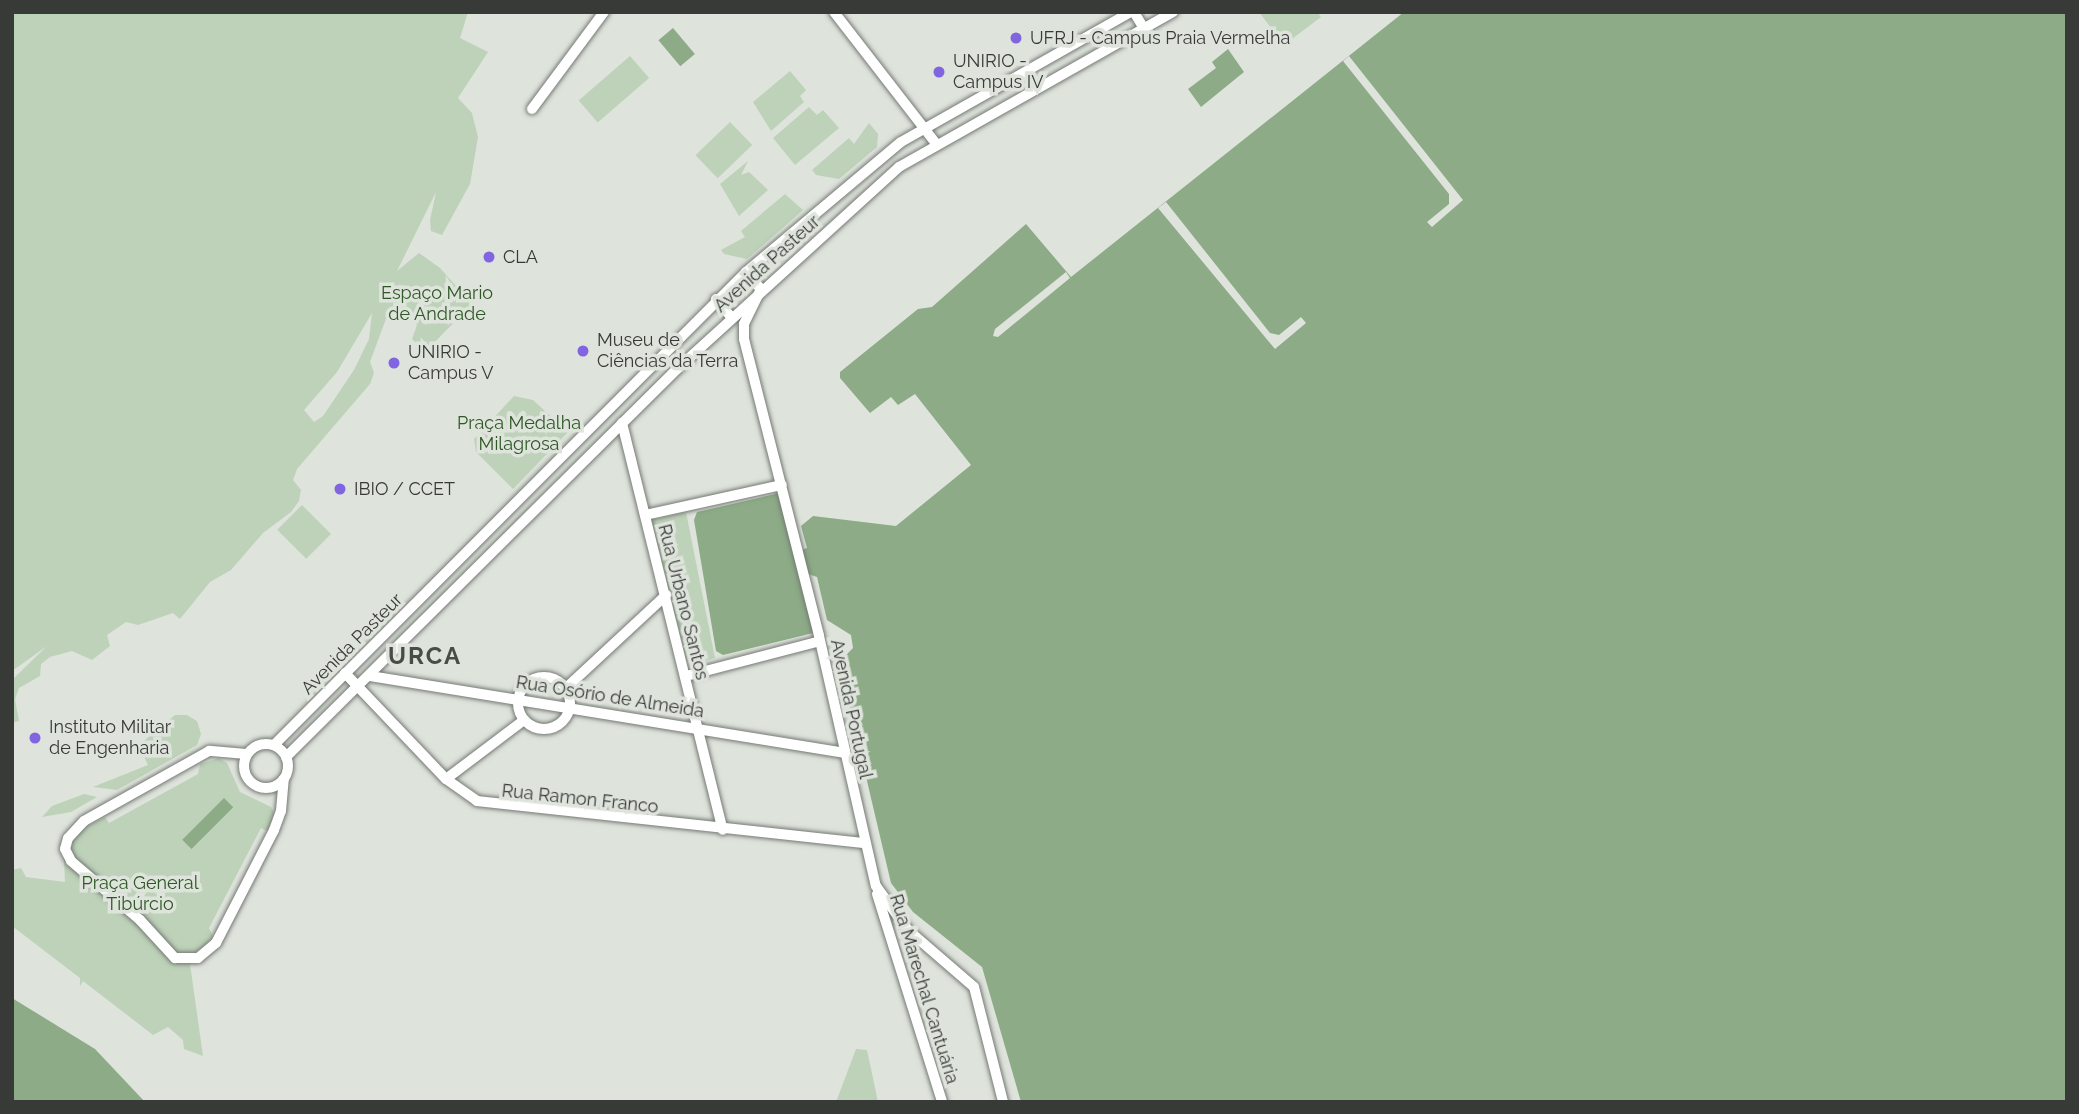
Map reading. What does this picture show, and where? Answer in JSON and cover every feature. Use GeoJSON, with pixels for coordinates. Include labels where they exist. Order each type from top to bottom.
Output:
{"type":"FeatureCollection","features":[{"type":"Feature","properties":{"kind":"street"},"geometry":{"type":"LineString","coordinates":[[532,108],[604,12]]}},
{"type":"Feature","properties":{"kind":"street"},"geometry":{"type":"LineString","coordinates":[[834,12],[926,127],[937,145]]}},
{"type":"Feature","properties":{"kind":"street"},"geometry":{"type":"LineString","coordinates":[[1132,12],[1145,30]]}},
{"type":"Feature","properties":{"kind":"street","name":"Avenida Pasteur"},"geometry":{"type":"LineString","coordinates":[[274,745],[716,299],[746,272],[894,147],[1132,12]]}},
{"type":"Feature","properties":{"kind":"street","name":"Avenida Pasteur"},"geometry":{"type":"LineString","coordinates":[[286,757],[731,317],[898,167],[1173,12]]}},
{"type":"Feature","properties":{"kind":"street"},"geometry":{"type":"LineString","coordinates":[[746,272],[761,289]]}},
{"type":"Feature","properties":{"kind":"street","name":"Avenida Portugal"},"geometry":{"type":"LineString","coordinates":[[761,289],[744,324],[744,339],[820,639],[863,843],[876,886],[908,930],[974,987],[1003,1102]]}},
{"type":"Feature","properties":{"kind":"street"},"geometry":{"type":"LineString","coordinates":[[716,299],[731,317]]}},
{"type":"Feature","properties":{"kind":"street","name":"Rua Urbano Santos"},"geometry":{"type":"LineString","coordinates":[[622,423],[723,830]]}},
{"type":"Feature","properties":{"kind":"street"},"geometry":{"type":"LineString","coordinates":[[645,515],[783,489]]}},
{"type":"Feature","properties":{"kind":"street"},"geometry":{"type":"LineString","coordinates":[[430,588],[444,601]]}},
{"type":"Feature","properties":{"kind":"street"},"geometry":{"type":"LineString","coordinates":[[566,688],[666,595]]}},
{"type":"Feature","properties":{"kind":"street"},"geometry":{"type":"LineString","coordinates":[[686,676],[820,639]]}},
{"type":"Feature","properties":{"kind":"street","name":"Rua Ramon Franco"},"geometry":{"type":"LineString","coordinates":[[345,673],[446,779],[466,795],[490,805],[863,843]]}},
{"type":"Feature","properties":{"kind":"street","name":"Rua Osório de Almeida"},"geometry":{"type":"LineString","coordinates":[[370,676],[699,727],[844,753]]}},
{"type":"Feature","properties":{"kind":"street"},"geometry":{"type":"LineString","coordinates":[[551,678],[566,688],[570,708],[564,721],[551,729],[536,729],[524,720],[518,699],[534,679],[551,678]]}},
{"type":"Feature","properties":{"kind":"street"},"geometry":{"type":"LineString","coordinates":[[446,779],[524,720]]}},
{"type":"Feature","properties":{"kind":"street"},"geometry":{"type":"LineString","coordinates":[[258,745],[274,745],[286,757],[281,811],[274,830],[216,943],[198,958],[175,958],[140,920],[71,861],[65,849],[68,838],[84,821],[209,751],[246,754],[258,745]]}},
{"type":"Feature","properties":{"kind":"street"},"geometry":{"type":"LineString","coordinates":[[246,754],[243,769],[250,782],[271,788],[284,779]]}},
{"type":"Feature","properties":{"kind":"street","name":"Rua Marechal Cantuária"},"geometry":{"type":"LineString","coordinates":[[876,886],[888,936],[942,1102]]}},
{"type":"Feature","properties":{"kind":"street"},"geometry":{"type":"LineString","coordinates":[[888,936],[908,930]]}},
{"type":"Feature","properties":{"kind":"green space","name":"Espaço Mario de Andrade"},"geometry":{"type":"Polygon","coordinates":[[[12,12],[468,12],[460,38],[488,52],[458,98],[472,113],[478,137],[470,184],[442,235],[431,231],[430,220],[436,192],[397,271],[419,253],[440,268],[472,304],[425,352],[412,339],[417,325],[409,313],[398,310],[387,316],[370,362],[374,373],[370,384],[297,469],[293,480],[301,490],[299,501],[291,512],[263,533],[231,570],[210,582],[180,619],[173,613],[138,625],[126,622],[107,635],[110,646],[92,660],[72,651],[50,657],[41,664],[40,676],[19,688],[15,699],[19,721],[12,723],[12,680],[47,646],[12,671],[12,12]],[[372,313],[337,372],[304,410],[314,422],[323,416],[354,370],[369,339],[372,313]]]}},
{"type":"Feature","properties":{"kind":"green space"},"geometry":{"type":"Polygon","coordinates":[[[1259,12],[1317,12],[1321,17],[1284,45],[1259,12]]]}},
{"type":"Feature","properties":{"kind":"green space"},"geometry":{"type":"Polygon","coordinates":[[[630,56],[649,78],[598,122],[579,101],[630,56]]]}},
{"type":"Feature","properties":{"kind":"green space"},"geometry":{"type":"Polygon","coordinates":[[[790,71],[806,90],[800,96],[804,102],[771,131],[753,102],[790,71]]]}},
{"type":"Feature","properties":{"kind":"green space"},"geometry":{"type":"Polygon","coordinates":[[[809,107],[817,115],[823,110],[839,128],[795,165],[773,138],[809,107]]]}},
{"type":"Feature","properties":{"kind":"green space"},"geometry":{"type":"Polygon","coordinates":[[[730,122],[752,145],[718,178],[695,155],[730,122]]]}},
{"type":"Feature","properties":{"kind":"green space"},"geometry":{"type":"Polygon","coordinates":[[[869,123],[878,134],[877,147],[839,179],[816,175],[812,170],[849,138],[854,144],[869,123]]]}},
{"type":"Feature","properties":{"kind":"green space"},"geometry":{"type":"Polygon","coordinates":[[[748,161],[741,175],[749,172],[768,190],[739,216],[720,184],[748,161]]]}},
{"type":"Feature","properties":{"kind":"green space"},"geometry":{"type":"Polygon","coordinates":[[[785,194],[803,210],[747,259],[724,254],[721,250],[745,237],[741,231],[785,194]]]}},
{"type":"Feature","properties":{"kind":"green space","name":"Praça Medalha Milagrosa"},"geometry":{"type":"Polygon","coordinates":[[[514,396],[533,400],[568,432],[513,489],[476,452],[474,439],[514,396]]]}},
{"type":"Feature","properties":{"kind":"green space"},"geometry":{"type":"Polygon","coordinates":[[[302,505],[331,534],[306,559],[277,530],[302,505]]]}},
{"type":"Feature","properties":{"kind":"green space"},"geometry":{"type":"Polygon","coordinates":[[[686,512],[715,658],[694,664],[687,662],[651,520],[686,512]]]}},
{"type":"Feature","properties":{"kind":"green space"},"geometry":{"type":"Polygon","coordinates":[[[175,715],[187,715],[197,721],[201,734],[197,745],[117,790],[93,787],[148,765],[139,745],[175,715]]]}},
{"type":"Feature","properties":{"kind":"green space","name":"Praça General Tibúrcio"},"geometry":{"type":"Polygon","coordinates":[[[219,758],[227,763],[240,792],[271,807],[276,816],[267,831],[261,828],[209,928],[213,936],[200,953],[203,961],[190,964],[203,1056],[184,1049],[183,1040],[168,1027],[153,1035],[83,981],[80,986],[80,978],[12,926],[12,870],[21,868],[26,877],[65,882],[63,839],[105,817],[109,823],[198,774],[200,764],[219,758]]]}},
{"type":"Feature","properties":{"kind":"green space"},"geometry":{"type":"Polygon","coordinates":[[[84,794],[97,797],[71,812],[42,817],[52,806],[84,794]]]}},
{"type":"Feature","properties":{"kind":"green space"},"geometry":{"type":"Polygon","coordinates":[[[856,1049],[867,1050],[878,1102],[836,1102],[856,1049]]]}},
{"type":"Feature","properties":{"kind":"shaded area"},"geometry":{"type":"Polygon","coordinates":[[[1404,12],[2067,12],[2067,1102],[1021,1102],[982,967],[913,912],[891,883],[839,662],[853,648],[851,635],[827,620],[817,577],[805,573],[813,633],[723,655],[716,651],[694,520],[697,512],[780,493],[797,552],[807,548],[801,526],[813,516],[896,526],[971,465],[915,394],[898,405],[891,397],[870,413],[840,378],[840,372],[918,309],[932,307],[1026,224],[1071,277],[1404,12]]]}},
{"type":"Feature","properties":{"kind":"shaded area"},"geometry":{"type":"Polygon","coordinates":[[[673,28],[695,54],[680,66],[658,40],[673,28]]]}},
{"type":"Feature","properties":{"kind":"shaded area"},"geometry":{"type":"Polygon","coordinates":[[[1228,49],[1244,72],[1201,107],[1188,89],[1216,68],[1212,62],[1228,49]]]}},
{"type":"Feature","properties":{"kind":"shaded area"},"geometry":{"type":"Polygon","coordinates":[[[224,798],[233,807],[191,849],[182,840],[224,798]]]}},
{"type":"Feature","properties":{"kind":"shaded area"},"geometry":{"type":"Polygon","coordinates":[[[12,998],[95,1049],[145,1102],[12,1102],[12,998]]]}},
{"type":"Feature","properties":{"kind":"pier"},"geometry":{"type":"Polygon","coordinates":[[[1349,56],[1463,200],[1432,227],[1427,222],[1449,204],[1449,194],[1343,61],[1349,56]]]}},
{"type":"Feature","properties":{"kind":"pier"},"geometry":{"type":"Polygon","coordinates":[[[1166,202],[1270,333],[1279,335],[1301,317],[1306,323],[1275,349],[1158,208],[1166,202]]]}},
{"type":"Feature","properties":{"kind":"pier"},"geometry":{"type":"Polygon","coordinates":[[[1066,272],[1070,278],[998,337],[993,336],[995,329],[1066,272]]]}},
{"type":"Feature","properties":{"kind":"place","name":"UFRJ - Campus Praia Vermelha"},"geometry":{"type":"Point","coordinates":[1016,38]}},
{"type":"Feature","properties":{"kind":"place","name":"UNIRIO - Campus IV"},"geometry":{"type":"Point","coordinates":[939,72]}},
{"type":"Feature","properties":{"kind":"place","name":"CLA"},"geometry":{"type":"Point","coordinates":[489,257]}},
{"type":"Feature","properties":{"kind":"place","name":"Museu de Ciências da Terra"},"geometry":{"type":"Point","coordinates":[583,351]}},
{"type":"Feature","properties":{"kind":"place","name":"UNIRIO - Campus V"},"geometry":{"type":"Point","coordinates":[394,363]}},
{"type":"Feature","properties":{"kind":"place","name":"IBIO / CCET"},"geometry":{"type":"Point","coordinates":[340,489]}},
{"type":"Feature","properties":{"kind":"place","name":"Instituto Militar de Engenharia"},"geometry":{"type":"Point","coordinates":[35,738]}},
{"type":"Feature","properties":{"kind":"district","name":"URCA"},"geometry":{"type":"Point","coordinates":[425,656]}}]}
